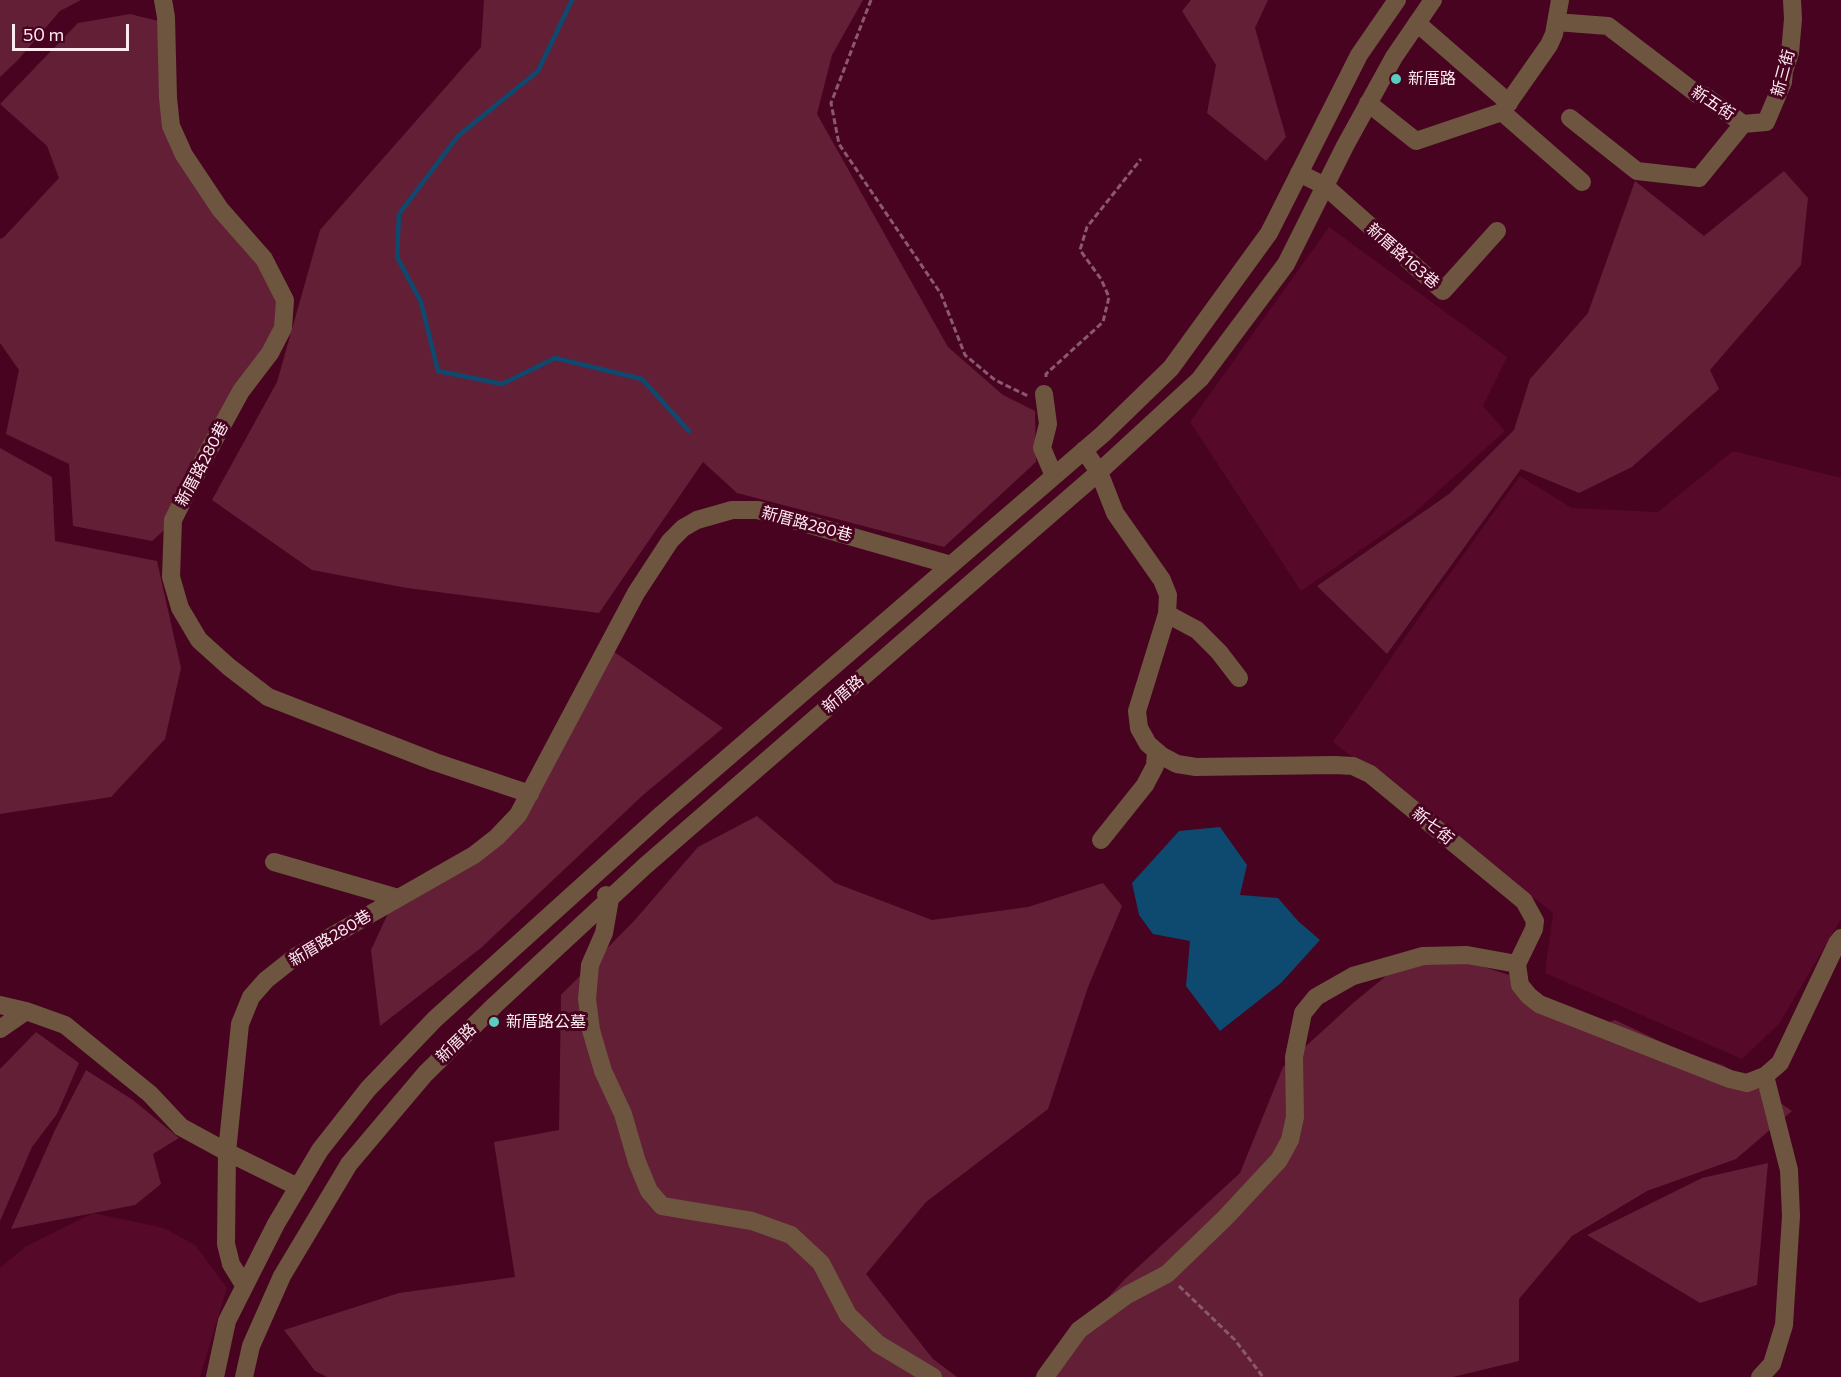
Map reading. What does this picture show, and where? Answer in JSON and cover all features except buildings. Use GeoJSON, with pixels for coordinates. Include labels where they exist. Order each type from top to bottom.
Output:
{"type":"FeatureCollection","features":[{"type":"Feature","properties":{"kind":"street","name":"新厝路280巷"},"geometry":{"type":"LineString","coordinates":[[163,0],[166,17],[171,126],[183,155],[220,209],[264,258],[285,300],[283,328],[270,353],[241,391],[173,520],[171,577],[180,608],[199,640],[268,697],[435,762],[530,794]]}},
{"type":"Feature","properties":{"kind":"street","name":"新厝路"},"geometry":{"type":"LineString","coordinates":[[216,1372],[227,1321],[276,1224],[320,1150],[368,1089],[435,1019],[662,814],[1084,450],[1170,368],[1269,233],[1359,55],[1397,0]]}},
{"type":"Feature","properties":{"kind":"street","name":"新厝路"},"geometry":{"type":"LineString","coordinates":[[244,1376],[251,1346],[282,1276],[349,1164],[424,1074],[645,866],[1099,472],[1200,379],[1286,264],[1368,103],[1394,57],[1433,0]]}},
{"type":"Feature","properties":{"kind":"street"},"geometry":{"type":"LineString","coordinates":[[1368,103],[1416,141],[1505,108],[1549,45],[1554,34],[1560,0]]}},
{"type":"Feature","properties":{"kind":"street","name":"新三街"},"geometry":{"type":"LineString","coordinates":[[1743,124],[1766,122],[1777,98],[1790,53],[1792,0]]}},
{"type":"Feature","properties":{"kind":"street","name":"新五街"},"geometry":{"type":"LineString","coordinates":[[1556,22],[1608,26],[1697,94],[1705,96],[1743,124],[1699,178],[1637,171],[1570,118]]}},
{"type":"Feature","properties":{"kind":"street"},"geometry":{"type":"LineString","coordinates":[[1417,23],[1582,182]]}},
{"type":"Feature","properties":{"kind":"street","name":"新厝路163巷"},"geometry":{"type":"LineString","coordinates":[[1299,173],[1325,186],[1443,291],[1497,231]]}},
{"type":"Feature","properties":{"kind":"street"},"geometry":{"type":"LineString","coordinates":[[1045,400],[1048,424],[1042,448],[1054,476]]}},
{"type":"Feature","properties":{"kind":"street","name":"新七街"},"geometry":{"type":"LineString","coordinates":[[1084,450],[1099,472],[1116,513],[1162,580],[1168,595],[1167,614],[1137,711],[1138,728],[1148,744],[1177,764],[1196,767],[1335,765],[1353,766],[1370,774],[1524,901],[1535,921],[1534,929],[1517,964]]}},
{"type":"Feature","properties":{"kind":"street","name":"新厝路280巷"},"geometry":{"type":"LineString","coordinates":[[244,1285],[231,1264],[226,1244],[227,1152],[240,1024],[251,997],[266,980],[295,957],[474,855],[497,837],[518,815],[636,593],[670,541],[683,528],[697,520],[732,510],[758,510],[951,565]]}},
{"type":"Feature","properties":{"kind":"street"},"geometry":{"type":"LineString","coordinates":[[992,529],[1008,551]]}},
{"type":"Feature","properties":{"kind":"street"},"geometry":{"type":"LineString","coordinates":[[1167,614],[1197,630],[1219,652],[1239,678]]}},
{"type":"Feature","properties":{"kind":"street"},"geometry":{"type":"LineString","coordinates":[[1101,840],[1145,785],[1155,766],[1156,751]]}},
{"type":"Feature","properties":{"kind":"street"},"geometry":{"type":"LineString","coordinates":[[274,862],[398,898]]}},
{"type":"Feature","properties":{"kind":"street"},"geometry":{"type":"LineString","coordinates":[[589,880],[609,899],[604,933],[590,965],[587,999],[591,1030],[603,1071],[623,1114],[637,1162],[649,1191],[662,1206],[752,1221],[791,1234],[821,1263],[848,1316],[878,1344],[933,1377]]}},
{"type":"Feature","properties":{"kind":"street"},"geometry":{"type":"LineString","coordinates":[[1045,1377],[1079,1330],[1127,1295],[1167,1274],[1225,1218],[1279,1160],[1290,1140],[1295,1117],[1294,1057],[1304,1013],[1316,997],[1353,976],[1423,956],[1467,956],[1517,964],[1520,985],[1539,1004],[1730,1079],[1747,1083],[1765,1076],[1780,1063],[1841,938]]}},
{"type":"Feature","properties":{"kind":"street"},"geometry":{"type":"LineString","coordinates":[[0,1005],[26,1011],[65,1025],[150,1094],[181,1126],[298,1187]]}},
{"type":"Feature","properties":{"kind":"street"},"geometry":{"type":"LineString","coordinates":[[0,1029],[26,1011]]}},
{"type":"Feature","properties":{"kind":"street"},"geometry":{"type":"LineString","coordinates":[[1765,1076],[1789,1170],[1791,1216],[1784,1325],[1771,1373]]}},
{"type":"Feature","properties":{"kind":"street"},"geometry":{"type":"LineString","coordinates":[[216,1372],[244,1376]]}},
{"type":"Feature","properties":{"kind":"path"},"geometry":{"type":"LineString","coordinates":[[871,0],[831,103],[839,144],[941,294],[965,355],[995,380],[1045,400],[1046,374],[1103,322],[1109,297],[1101,279],[1080,250],[1087,227],[1141,159]]}},
{"type":"Feature","properties":{"kind":"path"},"geometry":{"type":"LineString","coordinates":[[1167,1274],[1235,1340],[1263,1377]]}},
{"type":"Feature","properties":{"kind":"shaded area"},"geometry":{"type":"Polygon","coordinates":[[[0,0],[81,0],[60,11],[18,60],[0,77],[0,0]]]}},
{"type":"Feature","properties":{"kind":"shaded area"},"geometry":{"type":"Polygon","coordinates":[[[484,0],[863,0],[832,55],[817,114],[948,347],[1003,395],[1035,411],[1036,462],[944,547],[737,493],[703,462],[599,613],[407,588],[312,570],[212,500],[277,382],[320,230],[481,47],[484,0]]]}},
{"type":"Feature","properties":{"kind":"shaded area"},"geometry":{"type":"Polygon","coordinates":[[[1191,0],[1268,0],[1255,28],[1286,137],[1266,161],[1207,113],[1216,65],[1182,11],[1191,0]]]}},
{"type":"Feature","properties":{"kind":"shaded area"},"geometry":{"type":"Polygon","coordinates":[[[130,14],[158,21],[169,126],[264,259],[285,300],[270,353],[170,525],[152,541],[73,526],[69,464],[6,434],[19,370],[0,343],[0,239],[59,178],[47,146],[0,104],[78,23],[130,14]]]}},
{"type":"Feature","properties":{"kind":"shaded area"},"geometry":{"type":"Polygon","coordinates":[[[1784,171],[1808,198],[1801,265],[1710,370],[1719,389],[1632,467],[1579,493],[1521,469],[1387,654],[1317,586],[1449,494],[1514,430],[1530,379],[1588,313],[1635,181],[1704,236],[1784,171]]]}},
{"type":"Feature","properties":{"kind":"shaded area"},"geometry":{"type":"Polygon","coordinates":[[[1329,227],[1507,357],[1483,406],[1505,431],[1413,514],[1301,591],[1190,422],[1329,227]]]}},
{"type":"Feature","properties":{"kind":"shaded area"},"geometry":{"type":"Polygon","coordinates":[[[0,448],[52,477],[55,541],[157,561],[181,668],[165,739],[111,797],[0,814],[0,448]]]}},
{"type":"Feature","properties":{"kind":"shaded area"},"geometry":{"type":"Polygon","coordinates":[[[1733,451],[1841,478],[1841,919],[1779,1024],[1742,1059],[1545,973],[1553,913],[1333,742],[1520,476],[1572,508],[1658,512],[1733,451]]]}},
{"type":"Feature","properties":{"kind":"shaded area"},"geometry":{"type":"Polygon","coordinates":[[[613,651],[723,728],[642,796],[481,948],[380,1026],[371,950],[391,907],[524,812],[613,651]]]}},
{"type":"Feature","properties":{"kind":"shaded area"},"geometry":{"type":"Polygon","coordinates":[[[757,816],[835,883],[932,920],[1028,907],[1103,883],[1122,906],[1088,987],[1048,1109],[926,1202],[866,1274],[933,1359],[957,1377],[327,1377],[315,1371],[284,1330],[399,1293],[515,1277],[494,1142],[559,1130],[561,995],[634,921],[698,847],[757,816]]]}},
{"type":"Feature","properties":{"kind":"shaded area"},"geometry":{"type":"Polygon","coordinates":[[[1421,947],[1522,979],[1587,1030],[1615,1020],[1685,1053],[1723,1065],[1792,1111],[1736,1159],[1647,1191],[1572,1236],[1519,1299],[1519,1361],[1453,1377],[1035,1377],[1125,1279],[1240,1173],[1283,1067],[1352,1004],[1421,947]]]}},
{"type":"Feature","properties":{"kind":"shaded area"},"geometry":{"type":"Polygon","coordinates":[[[36,1032],[79,1063],[57,1114],[32,1147],[0,1221],[0,1069],[36,1032]]]}},
{"type":"Feature","properties":{"kind":"shaded area"},"geometry":{"type":"Polygon","coordinates":[[[86,1070],[133,1100],[179,1138],[153,1154],[161,1184],[135,1205],[11,1229],[55,1130],[86,1070]]]}},
{"type":"Feature","properties":{"kind":"shaded area"},"geometry":{"type":"Polygon","coordinates":[[[1768,1163],[1757,1285],[1700,1303],[1587,1235],[1702,1178],[1768,1163]]]}},
{"type":"Feature","properties":{"kind":"shaded area"},"geometry":{"type":"Polygon","coordinates":[[[93,1213],[164,1228],[195,1245],[227,1288],[200,1377],[0,1377],[0,1268],[25,1247],[93,1213]]]}},
{"type":"Feature","properties":{"kind":"water"},"geometry":{"type":"Polygon","coordinates":[[[1220,827],[1247,865],[1240,895],[1278,898],[1298,921],[1320,940],[1281,983],[1220,1031],[1186,986],[1190,941],[1153,934],[1139,915],[1132,883],[1179,831],[1220,827]]]}},
{"type":"Feature","properties":{"kind":"waterway"},"geometry":{"type":"LineString","coordinates":[[572,0],[538,71],[458,136],[399,214],[397,257],[421,302],[438,371],[502,384],[555,358],[642,379],[689,431]]}},
{"type":"Feature","properties":{"kind":"place","name":"新厝路"},"geometry":{"type":"Point","coordinates":[1396,79]}},
{"type":"Feature","properties":{"kind":"place","name":"新厝路公墓"},"geometry":{"type":"Point","coordinates":[494,1022]}}]}
